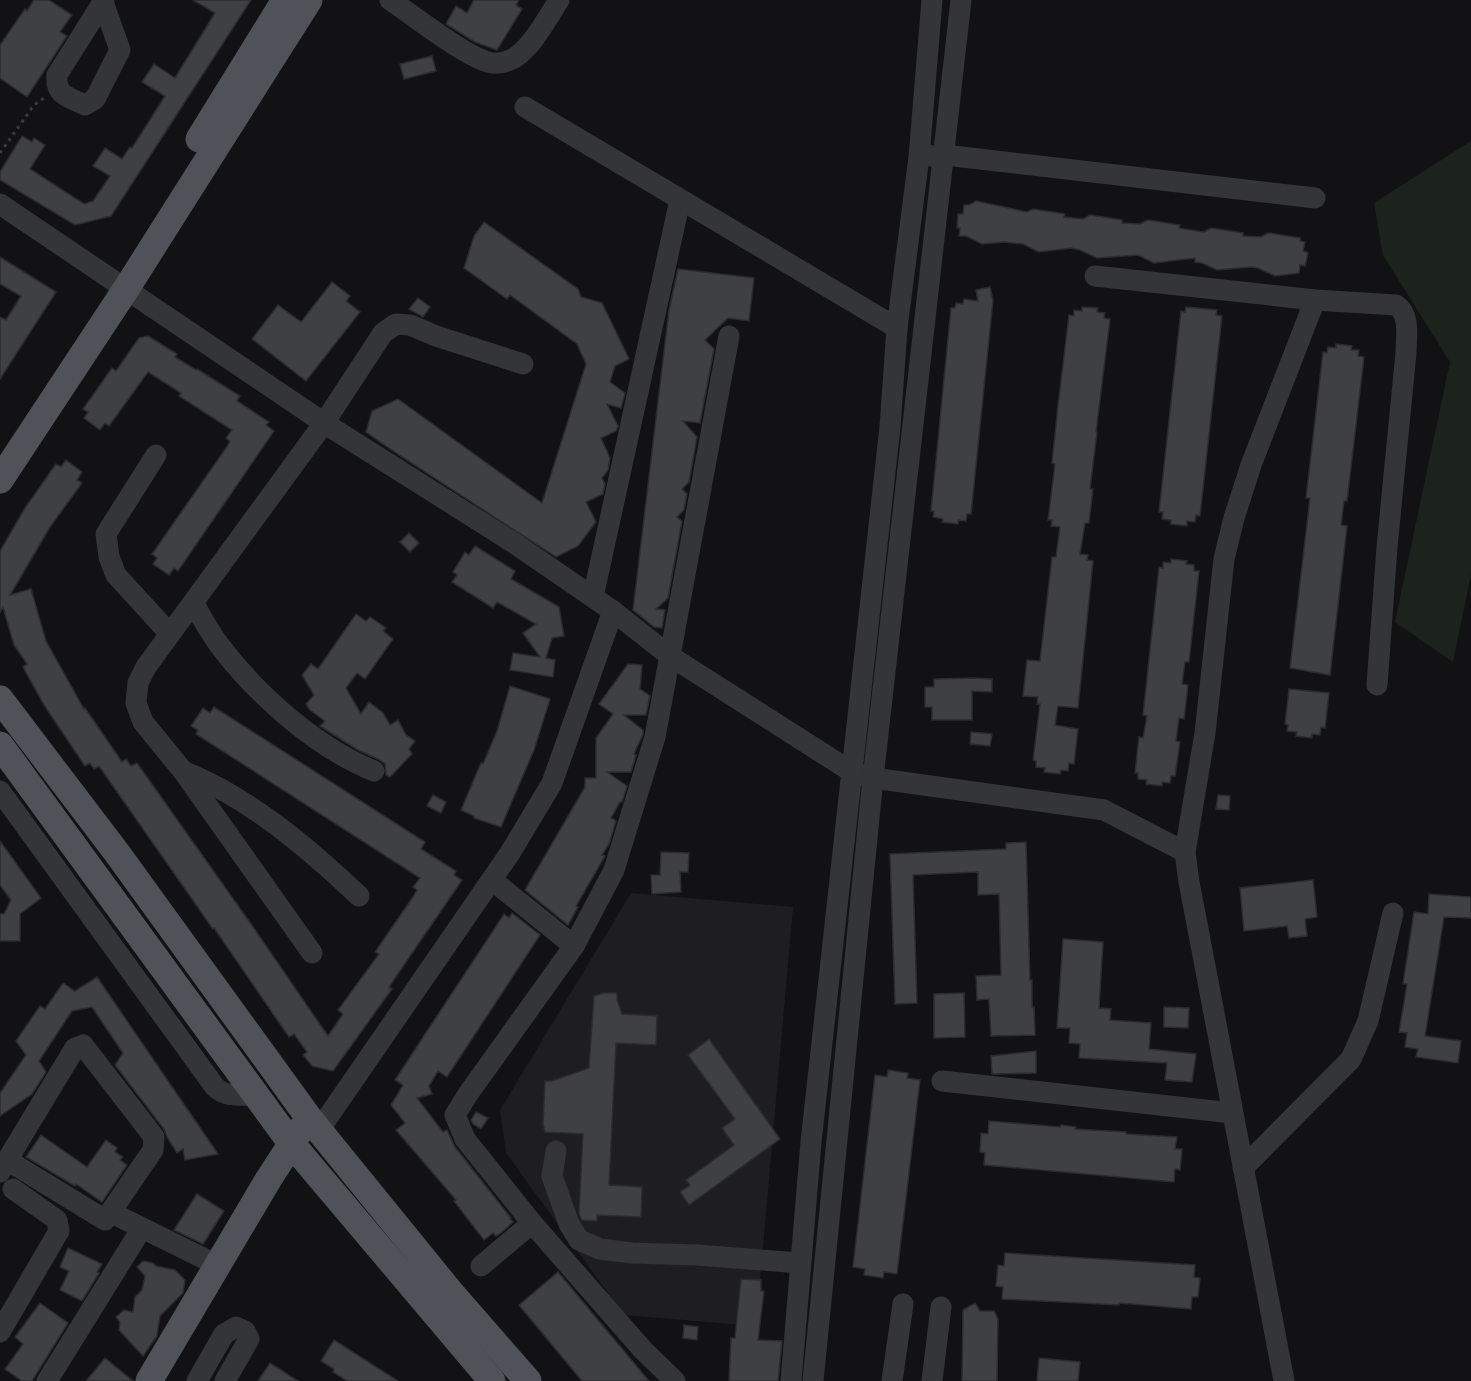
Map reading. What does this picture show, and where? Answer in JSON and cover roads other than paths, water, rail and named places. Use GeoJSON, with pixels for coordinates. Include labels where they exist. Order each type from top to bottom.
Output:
{"type":"FeatureCollection","features":[{"type":"Feature","properties":{"kind":"main road"},"geometry":{"type":"LineString","coordinates":[[0,480],[119,284],[285,0]]}},
{"type":"Feature","properties":{"kind":"main road"},"geometry":{"type":"LineString","coordinates":[[0,449],[119,284],[309,0]]}},
{"type":"Feature","properties":{"kind":"main road"},"geometry":{"type":"LineString","coordinates":[[0,699],[117,853],[314,1124],[452,1294],[528,1381]]}},
{"type":"Feature","properties":{"kind":"main road"},"geometry":{"type":"LineString","coordinates":[[0,745],[291,1143],[492,1381]]}},
{"type":"Feature","properties":{"kind":"main road"},"geometry":{"type":"LineString","coordinates":[[149,1381],[291,1143],[314,1124]]}},
{"type":"Feature","properties":{"kind":"street"},"geometry":{"type":"LineString","coordinates":[[390,0],[474,57],[493,63],[511,60],[524,50],[540,31],[559,0]]}},
{"type":"Feature","properties":{"kind":"street"},"geometry":{"type":"LineString","coordinates":[[791,1381],[811,1142],[890,427],[897,328],[919,157],[932,0]]}},
{"type":"Feature","properties":{"kind":"street"},"geometry":{"type":"LineString","coordinates":[[813,1381],[873,778],[961,0]]}},
{"type":"Feature","properties":{"kind":"street"},"geometry":{"type":"LineString","coordinates":[[104,1],[120,50],[95,99],[85,105],[62,94],[58,88],[57,75],[104,1]]}},
{"type":"Feature","properties":{"kind":"street"},"geometry":{"type":"LineString","coordinates":[[525,107],[897,328]]}},
{"type":"Feature","properties":{"kind":"street"},"geometry":{"type":"LineString","coordinates":[[919,157],[945,155],[1315,198]]}},
{"type":"Feature","properties":{"kind":"street"},"geometry":{"type":"LineString","coordinates":[[593,597],[680,200]]}},
{"type":"Feature","properties":{"kind":"street"},"geometry":{"type":"LineString","coordinates":[[0,204],[324,423],[514,543],[613,611],[670,656],[852,772],[873,778],[1104,810],[1185,852]]}},
{"type":"Feature","properties":{"kind":"street"},"geometry":{"type":"LineString","coordinates":[[1095,276],[1315,300],[1396,305],[1405,315],[1406,352],[1387,547],[1377,685]]}},
{"type":"Feature","properties":{"kind":"street"},"geometry":{"type":"LineString","coordinates":[[1284,1381],[1232,1113],[1185,852],[1205,733],[1224,559],[1251,465],[1315,300]]}},
{"type":"Feature","properties":{"kind":"street"},"geometry":{"type":"LineString","coordinates":[[312,953],[183,771],[143,722],[136,703],[138,683],[146,667],[324,423],[383,333],[396,324],[410,325],[436,336],[523,364]]}},
{"type":"Feature","properties":{"kind":"street"},"geometry":{"type":"LineString","coordinates":[[675,1381],[643,1350],[532,1223],[465,1139],[455,1115],[574,946],[614,870],[655,737],[729,336]]}},
{"type":"Feature","properties":{"kind":"street"},"geometry":{"type":"LineString","coordinates":[[156,455],[106,534],[116,575],[170,634]]}},
{"type":"Feature","properties":{"kind":"street"},"geometry":{"type":"LineString","coordinates":[[193,603],[220,646],[260,690],[304,730],[360,765],[374,771]]}},
{"type":"Feature","properties":{"kind":"street"},"geometry":{"type":"LineString","coordinates":[[314,1124],[492,880],[552,783],[613,611]]}},
{"type":"Feature","properties":{"kind":"street"},"geometry":{"type":"LineString","coordinates":[[183,771],[205,780],[260,814],[320,859],[359,896]]}},
{"type":"Feature","properties":{"kind":"street"},"geometry":{"type":"LineString","coordinates":[[0,790],[215,1087],[222,1094],[256,1095]]}},
{"type":"Feature","properties":{"kind":"street"},"geometry":{"type":"LineString","coordinates":[[492,880],[574,946]]}},
{"type":"Feature","properties":{"kind":"street"},"geometry":{"type":"LineString","coordinates":[[1243,1168],[1351,1059],[1368,1021],[1393,913]]}},
{"type":"Feature","properties":{"kind":"street"},"geometry":{"type":"LineString","coordinates":[[83,1045],[154,1137],[153,1150],[112,1213],[105,1220],[3,1166],[75,1048],[83,1045]]}},
{"type":"Feature","properties":{"kind":"street"},"geometry":{"type":"LineString","coordinates":[[942,1081],[1232,1113]]}},
{"type":"Feature","properties":{"kind":"street"},"geometry":{"type":"LineString","coordinates":[[556,1151],[552,1176],[569,1224],[579,1240],[600,1249],[632,1253],[697,1255],[800,1263]]}},
{"type":"Feature","properties":{"kind":"street"},"geometry":{"type":"LineString","coordinates":[[0,1332],[59,1232],[57,1220],[13,1189]]}},
{"type":"Feature","properties":{"kind":"street"},"geometry":{"type":"LineString","coordinates":[[112,1213],[218,1265]]}},
{"type":"Feature","properties":{"kind":"street"},"geometry":{"type":"LineString","coordinates":[[481,1266],[532,1223]]}},
{"type":"Feature","properties":{"kind":"street"},"geometry":{"type":"LineString","coordinates":[[47,1381],[142,1228]]}},
{"type":"Feature","properties":{"kind":"street"},"geometry":{"type":"LineString","coordinates":[[892,1381],[903,1304]]}},
{"type":"Feature","properties":{"kind":"street"},"geometry":{"type":"LineString","coordinates":[[932,1381],[940,1307]]}},
{"type":"Feature","properties":{"kind":"street"},"geometry":{"type":"LineString","coordinates":[[197,1381],[224,1334],[236,1326],[245,1331],[249,1339],[225,1381]]}}]}
